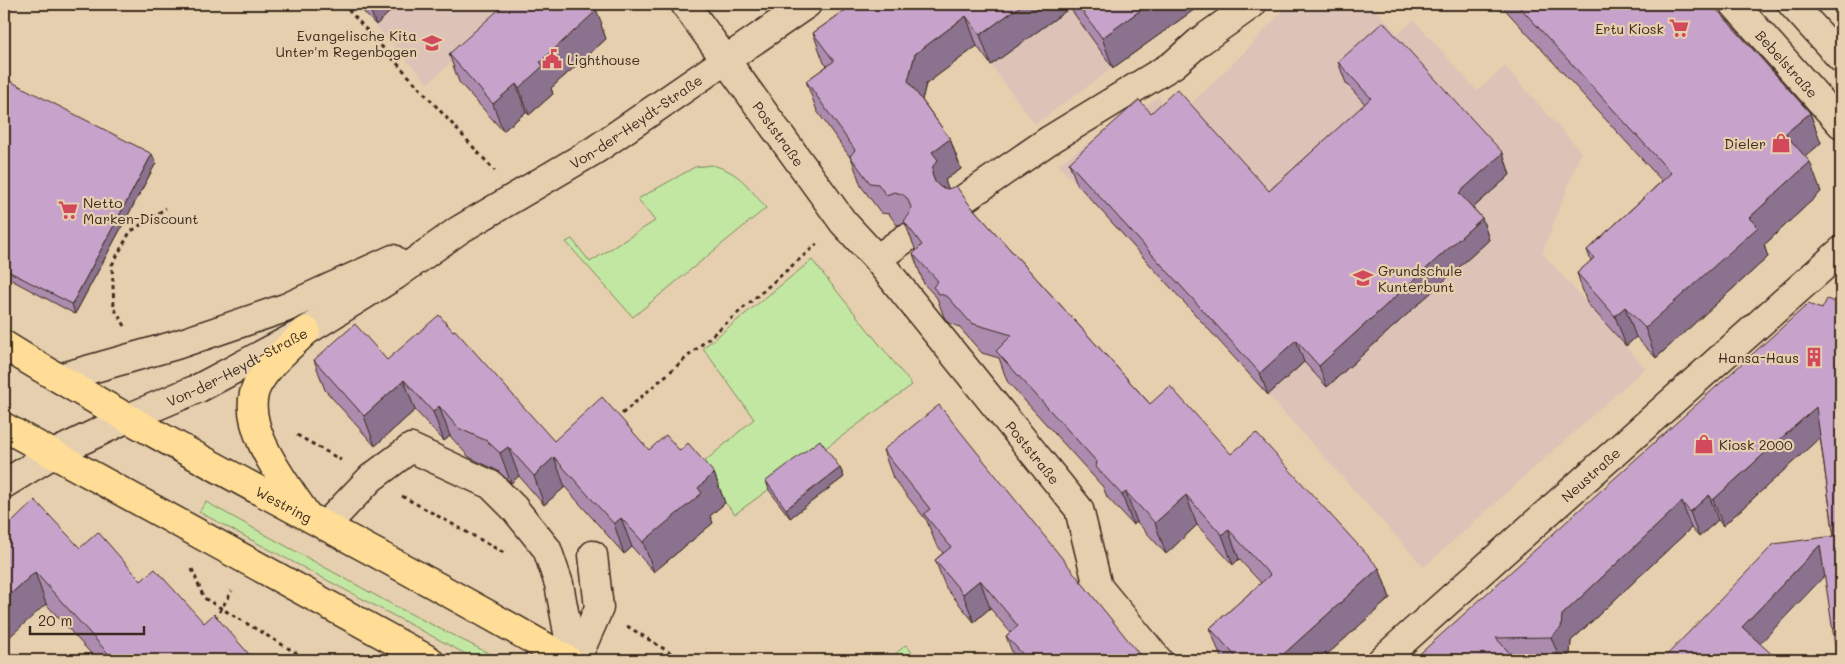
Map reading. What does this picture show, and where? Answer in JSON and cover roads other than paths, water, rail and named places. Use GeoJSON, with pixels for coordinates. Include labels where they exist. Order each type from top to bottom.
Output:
{"type":"FeatureCollection","features":[{"type":"Feature","properties":{"kind":"main road"},"geometry":{"type":"LineString","coordinates":[[306,330],[273,364],[258,383],[252,400],[253,415],[261,441],[276,469],[316,522]]}},
{"type":"Feature","properties":{"kind":"main road","name":"Westring"},"geometry":{"type":"LineString","coordinates":[[4,345],[128,418],[515,629],[568,660]]}},
{"type":"Feature","properties":{"kind":"main road"},"geometry":{"type":"LineString","coordinates":[[4,427],[429,660]]}},
{"type":"Feature","properties":{"kind":"street","name":"Poststraße"},"geometry":{"type":"LineString","coordinates":[[685,4],[842,222],[877,259],[1079,509],[1098,586],[1158,660]]}},
{"type":"Feature","properties":{"kind":"street","name":"Von-der-Heydt-Straße"},"geometry":{"type":"LineString","coordinates":[[4,484],[53,454],[128,418],[199,388],[306,330],[396,275],[459,230],[595,150],[807,4]]}},
{"type":"Feature","properties":{"kind":"street"},"geometry":{"type":"LineString","coordinates":[[958,203],[1048,141],[1174,64],[1199,42],[1252,4]]}},
{"type":"Feature","properties":{"kind":"street","name":"Bebelstraße"},"geometry":{"type":"LineString","coordinates":[[1734,4],[1841,124]]}},
{"type":"Feature","properties":{"kind":"street"},"geometry":{"type":"LineString","coordinates":[[1792,4],[1841,58]]}},
{"type":"Feature","properties":{"kind":"street","name":"Von-der-Heydt-Straße"},"geometry":{"type":"LineString","coordinates":[[59,378],[142,355],[285,308],[459,230]]}},
{"type":"Feature","properties":{"kind":"street"},"geometry":{"type":"LineString","coordinates":[[877,259],[906,238]]}},
{"type":"Feature","properties":{"kind":"street","name":"Neustraße"},"geometry":{"type":"LineString","coordinates":[[1382,660],[1841,251]]}},
{"type":"Feature","properties":{"kind":"street","name":"Neustraße"},"geometry":{"type":"LineString","coordinates":[[1799,288],[1841,273]]}},
{"type":"Feature","properties":{"kind":"street"},"geometry":{"type":"LineString","coordinates":[[316,522],[411,448],[491,485],[514,508],[547,549],[559,584],[574,660]]}},
{"type":"Feature","properties":{"kind":"street"},"geometry":{"type":"LineString","coordinates":[[574,660],[599,608],[593,555]]}},
{"type":"Feature","properties":{"kind":"place","name":"Ertu Kiosk"},"geometry":{"type":"Point","coordinates":[1679,28]}},
{"type":"Feature","properties":{"kind":"place","name":"Evangelische Kita Unter'm Regenbogen"},"geometry":{"type":"Point","coordinates":[432,43]}},
{"type":"Feature","properties":{"kind":"place","name":"Lighthouse"},"geometry":{"type":"Point","coordinates":[552,59]}},
{"type":"Feature","properties":{"kind":"place","name":"Dieler"},"geometry":{"type":"Point","coordinates":[1781,143]}},
{"type":"Feature","properties":{"kind":"place","name":"Netto Marken-Discount"},"geometry":{"type":"Point","coordinates":[68,210]}},
{"type":"Feature","properties":{"kind":"place","name":"Grundschule Kunterbunt"},"geometry":{"type":"Point","coordinates":[1363,278]}},
{"type":"Feature","properties":{"kind":"place","name":"Hansa-Haus"},"geometry":{"type":"Point","coordinates":[1814,357]}},
{"type":"Feature","properties":{"kind":"place","name":"Kiosk 2000"},"geometry":{"type":"Point","coordinates":[1704,444]}}]}
